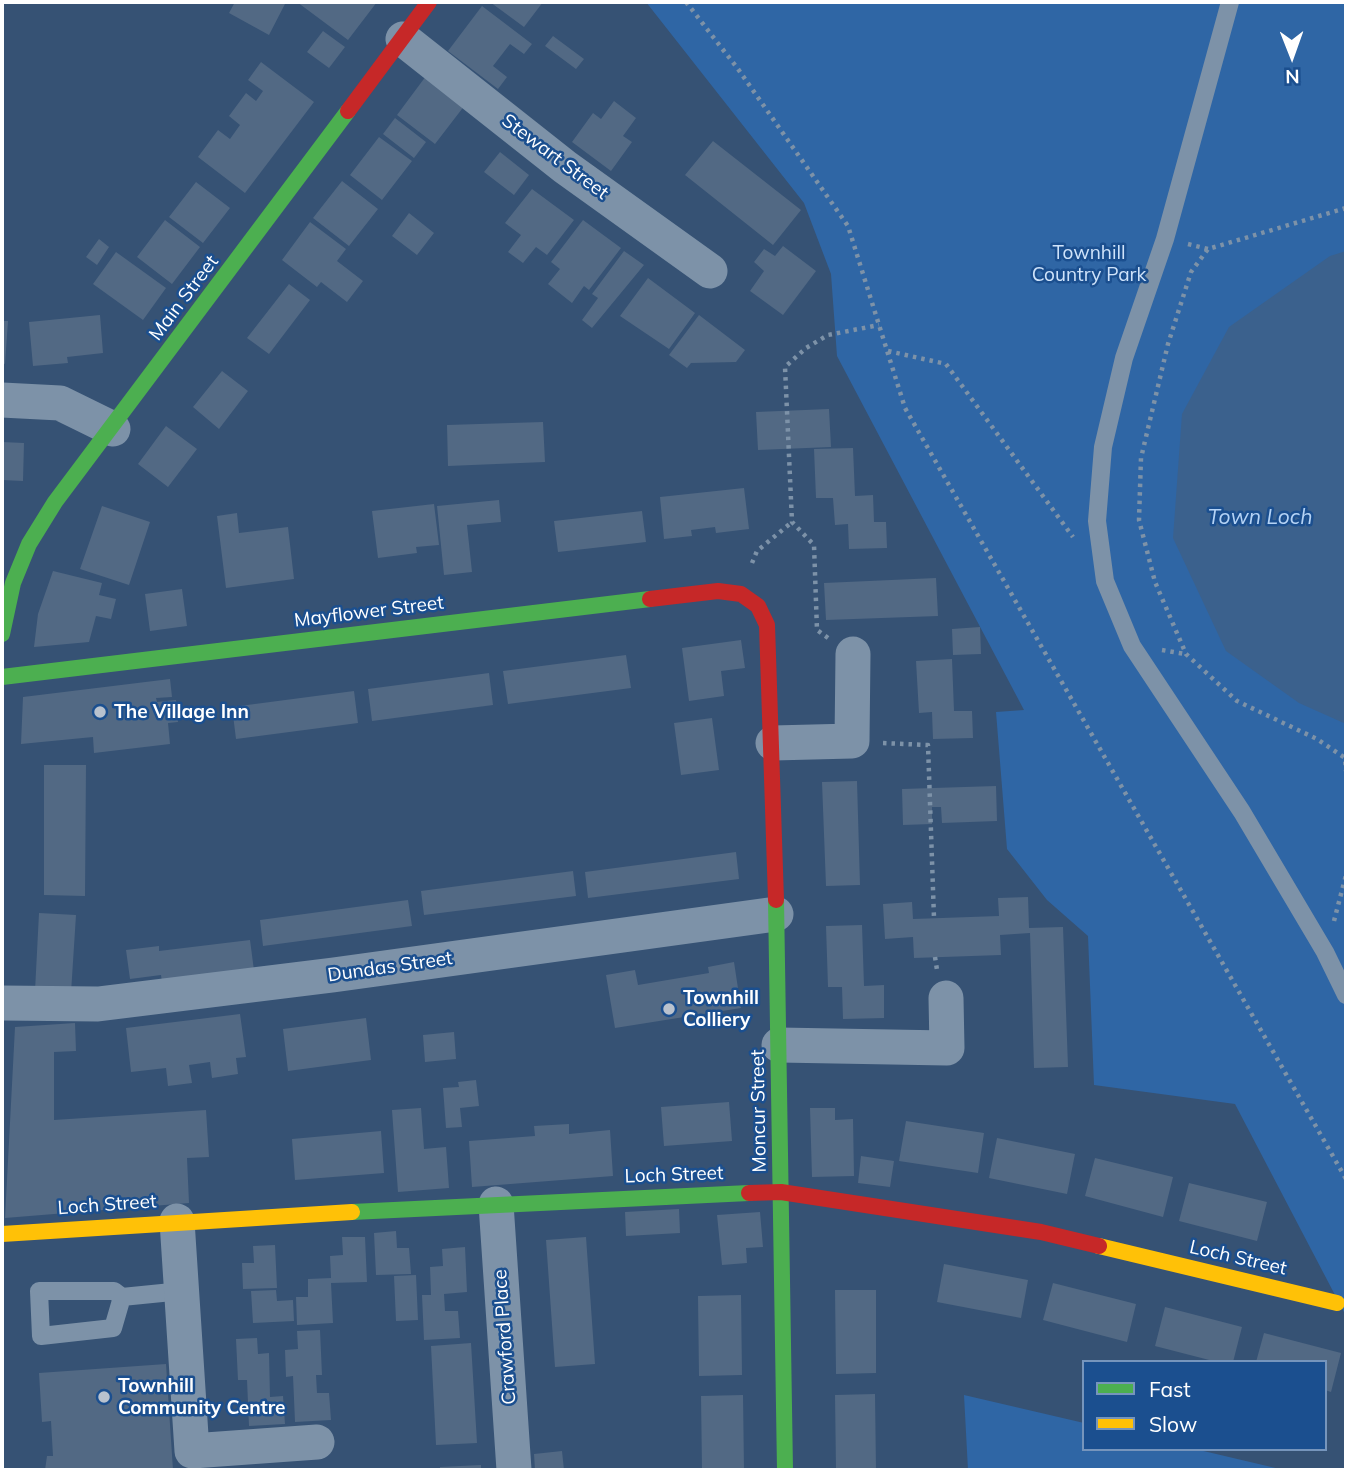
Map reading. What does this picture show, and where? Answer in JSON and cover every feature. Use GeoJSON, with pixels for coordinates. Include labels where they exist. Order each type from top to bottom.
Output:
{"type":"FeatureCollection","features":[{"type":"Feature","properties":{"kind":"street","name":"Main Street"},"geometry":{"type":"LineString","coordinates":[[2,634],[13,583],[29,544],[55,502],[113,429],[429,2]]}},
{"type":"Feature","properties":{"kind":"street","name":"Stewart Street"},"geometry":{"type":"LineString","coordinates":[[403,39],[565,167],[710,271]]}},
{"type":"Feature","properties":{"kind":"street"},"geometry":{"type":"LineString","coordinates":[[2,400],[60,403],[113,429]]}},
{"type":"Feature","properties":{"kind":"street","name":"Mayflower Street"},"geometry":{"type":"LineString","coordinates":[[2,677],[718,591],[741,594]]}},
{"type":"Feature","properties":{"kind":"street","name":"Moncur Street"},"geometry":{"type":"LineString","coordinates":[[741,594],[758,606],[767,625],[774,743],[785,1470]]}},
{"type":"Feature","properties":{"kind":"street"},"geometry":{"type":"LineString","coordinates":[[774,743],[852,741],[853,654]]}},
{"type":"Feature","properties":{"kind":"street","name":"Dundas Street"},"geometry":{"type":"LineString","coordinates":[[2,1003],[99,1004],[776,914]]}},
{"type":"Feature","properties":{"kind":"street"},"geometry":{"type":"LineString","coordinates":[[779,1045],[947,1048],[946,998]]}},
{"type":"Feature","properties":{"kind":"street","name":"Loch Street"},"geometry":{"type":"LineString","coordinates":[[2,1234],[177,1221],[781,1192],[1041,1232],[1337,1303]]}},
{"type":"Feature","properties":{"kind":"street","name":"Crawford Place"},"geometry":{"type":"LineString","coordinates":[[496,1204],[514,1470]]}},
{"type":"Feature","properties":{"kind":"street"},"geometry":{"type":"LineString","coordinates":[[177,1221],[192,1451],[317,1442]]}},
{"type":"Feature","properties":{"kind":"lane"},"geometry":{"type":"LineString","coordinates":[[1230,2],[1165,239],[1124,358],[1103,447],[1097,521],[1105,581],[1132,646],[1242,812],[1325,952],[1346,995]]}},
{"type":"Feature","properties":{"kind":"lane"},"geometry":{"type":"LineString","coordinates":[[122,1297],[113,1328],[41,1336],[39,1291],[114,1290],[122,1297],[182,1291]]}},
{"type":"Feature","properties":{"kind":"path"},"geometry":{"type":"LineString","coordinates":[[686,2],[738,69],[848,226],[905,408],[1346,1178]]}},
{"type":"Feature","properties":{"kind":"path"},"geometry":{"type":"LineString","coordinates":[[1346,208],[1208,249],[1191,272],[1168,344],[1141,458],[1139,520],[1155,582],[1186,654],[1237,701],[1317,739],[1345,758],[1346,771]]}},
{"type":"Feature","properties":{"kind":"path"},"geometry":{"type":"LineString","coordinates":[[853,654],[817,630],[814,544],[792,522],[785,367],[806,348],[828,335],[879,325]]}},
{"type":"Feature","properties":{"kind":"path"},"geometry":{"type":"LineString","coordinates":[[887,351],[946,364],[1075,539]]}},
{"type":"Feature","properties":{"kind":"path"},"geometry":{"type":"LineString","coordinates":[[741,594],[757,551],[792,522]]}},
{"type":"Feature","properties":{"kind":"path"},"geometry":{"type":"LineString","coordinates":[[852,741],[928,744],[934,918]]}},
{"type":"Feature","properties":{"kind":"path"},"geometry":{"type":"LineString","coordinates":[[1325,952],[1346,875]]}},
{"type":"Feature","properties":{"kind":"green space","name":"Townhill Country Park"},"geometry":{"type":"Polygon","coordinates":[[[646,2],[1346,2],[1346,1316],[1235,1104],[1094,1085],[1088,936],[1047,900],[1007,849],[996,712],[1024,710],[837,356],[831,274],[804,203],[646,2]]]}},
{"type":"Feature","properties":{"kind":"green space"},"geometry":{"type":"Polygon","coordinates":[[[964,1395],[1082,1423],[1082,1451],[1203,1451],[1284,1470],[968,1470],[964,1395]]]}},
{"type":"Feature","properties":{"kind":"water","name":"Town Loch"},"geometry":{"type":"Polygon","coordinates":[[[1346,251],[1346,724],[1299,703],[1226,651],[1173,538],[1182,414],[1229,327],[1330,256],[1346,251]]]}},
{"type":"Feature","properties":{"kind":"building"},"geometry":{"type":"Polygon","coordinates":[[[235,2],[286,2],[269,35],[229,13],[235,2]]]}},
{"type":"Feature","properties":{"kind":"building"},"geometry":{"type":"Polygon","coordinates":[[[297,2],[377,2],[348,40],[297,2]]]}},
{"type":"Feature","properties":{"kind":"building"},"geometry":{"type":"Polygon","coordinates":[[[490,2],[543,2],[524,27],[490,2]]]}},
{"type":"Feature","properties":{"kind":"building"},"geometry":{"type":"Polygon","coordinates":[[[482,6],[532,44],[524,54],[510,44],[493,66],[507,77],[498,89],[448,51],[482,6]]]}},
{"type":"Feature","properties":{"kind":"building"},"geometry":{"type":"Polygon","coordinates":[[[323,31],[345,47],[329,68],[307,52],[323,31]]]}},
{"type":"Feature","properties":{"kind":"building"},"geometry":{"type":"Polygon","coordinates":[[[553,36],[584,59],[576,69],[545,46],[553,36]]]}},
{"type":"Feature","properties":{"kind":"building"},"geometry":{"type":"Polygon","coordinates":[[[261,62],[314,102],[245,193],[198,157],[218,130],[230,139],[240,125],[229,116],[246,93],[256,101],[263,91],[248,80],[261,62]]]}},
{"type":"Feature","properties":{"kind":"building"},"geometry":{"type":"Polygon","coordinates":[[[426,76],[465,105],[435,144],[397,115],[426,76]]]}},
{"type":"Feature","properties":{"kind":"building"},"geometry":{"type":"Polygon","coordinates":[[[614,101],[636,118],[623,136],[632,142],[611,171],[572,142],[593,113],[601,119],[614,101]]]}},
{"type":"Feature","properties":{"kind":"building"},"geometry":{"type":"Polygon","coordinates":[[[395,118],[426,142],[414,158],[383,134],[395,118]]]}},
{"type":"Feature","properties":{"kind":"building"},"geometry":{"type":"Polygon","coordinates":[[[379,137],[412,161],[382,200],[350,175],[379,137]]]}},
{"type":"Feature","properties":{"kind":"building"},"geometry":{"type":"Polygon","coordinates":[[[713,141],[801,210],[773,245],[685,175],[713,141]]]}},
{"type":"Feature","properties":{"kind":"building"},"geometry":{"type":"Polygon","coordinates":[[[500,152],[529,175],[514,195],[484,172],[500,152]]]}},
{"type":"Feature","properties":{"kind":"building"},"geometry":{"type":"Polygon","coordinates":[[[342,181],[378,209],[349,246],[313,218],[342,181]]]}},
{"type":"Feature","properties":{"kind":"building"},"geometry":{"type":"Polygon","coordinates":[[[196,182],[230,208],[203,243],[169,217],[196,182]]]}},
{"type":"Feature","properties":{"kind":"building"},"geometry":{"type":"Polygon","coordinates":[[[532,189],[574,220],[547,255],[536,247],[523,263],[508,252],[521,235],[505,223],[532,189]]]}},
{"type":"Feature","properties":{"kind":"building"},"geometry":{"type":"Polygon","coordinates":[[[409,213],[434,233],[417,255],[392,236],[409,213]]]}},
{"type":"Feature","properties":{"kind":"building"},"geometry":{"type":"Polygon","coordinates":[[[165,220],[200,247],[172,284],[137,257],[165,220]]]}},
{"type":"Feature","properties":{"kind":"building"},"geometry":{"type":"Polygon","coordinates":[[[583,220],[621,248],[589,290],[584,286],[572,303],[548,284],[560,269],[551,262],[583,220]]]}},
{"type":"Feature","properties":{"kind":"building"},"geometry":{"type":"Polygon","coordinates":[[[310,222],[346,249],[337,261],[363,281],[347,302],[321,282],[317,287],[282,260],[310,222]]]}},
{"type":"Feature","properties":{"kind":"building"},"geometry":{"type":"Polygon","coordinates":[[[99,239],[109,247],[97,265],[86,257],[99,239]]]}},
{"type":"Feature","properties":{"kind":"building"},"geometry":{"type":"Polygon","coordinates":[[[783,246],[816,271],[783,315],[750,291],[764,271],[754,262],[764,249],[775,256],[783,246]]]}},
{"type":"Feature","properties":{"kind":"building"},"geometry":{"type":"Polygon","coordinates":[[[624,251],[644,265],[592,328],[582,320],[598,298],[592,294],[624,251]]]}},
{"type":"Feature","properties":{"kind":"building"},"geometry":{"type":"Polygon","coordinates":[[[116,252],[166,288],[143,320],[93,284],[116,252]]]}},
{"type":"Feature","properties":{"kind":"building"},"geometry":{"type":"Polygon","coordinates":[[[648,278],[695,313],[669,349],[620,316],[648,278]]]}},
{"type":"Feature","properties":{"kind":"building"},"geometry":{"type":"Polygon","coordinates":[[[289,284],[310,300],[269,354],[247,338],[289,284]]]}},
{"type":"Feature","properties":{"kind":"building"},"geometry":{"type":"Polygon","coordinates":[[[100,315],[103,353],[67,357],[68,363],[33,366],[29,322],[100,315]]]}},
{"type":"Feature","properties":{"kind":"building"},"geometry":{"type":"Polygon","coordinates":[[[699,315],[745,350],[736,362],[691,363],[687,368],[669,355],[699,315]]]}},
{"type":"Feature","properties":{"kind":"building"},"geometry":{"type":"Polygon","coordinates":[[[2,321],[8,321],[5,364],[2,363],[2,321]]]}},
{"type":"Feature","properties":{"kind":"building"},"geometry":{"type":"Polygon","coordinates":[[[222,371],[248,391],[219,429],[193,407],[222,371]]]}},
{"type":"Feature","properties":{"kind":"building"},"geometry":{"type":"Polygon","coordinates":[[[829,409],[831,447],[758,450],[756,412],[829,409]]]}},
{"type":"Feature","properties":{"kind":"building"},"geometry":{"type":"Polygon","coordinates":[[[543,422],[545,462],[448,466],[447,425],[543,422]]]}},
{"type":"Feature","properties":{"kind":"building"},"geometry":{"type":"Polygon","coordinates":[[[166,426],[197,449],[168,487],[138,464],[166,426]]]}},
{"type":"Feature","properties":{"kind":"building"},"geometry":{"type":"Polygon","coordinates":[[[2,442],[24,443],[23,481],[2,480],[2,442]]]}},
{"type":"Feature","properties":{"kind":"building"},"geometry":{"type":"Polygon","coordinates":[[[853,448],[855,496],[873,495],[874,522],[886,522],[887,548],[849,549],[848,524],[835,525],[833,498],[816,498],[814,449],[853,448]]]}},
{"type":"Feature","properties":{"kind":"building"},"geometry":{"type":"Polygon","coordinates":[[[744,488],[749,529],[716,533],[715,527],[691,530],[692,536],[664,539],[660,497],[744,488]]]}},
{"type":"Feature","properties":{"kind":"building"},"geometry":{"type":"Polygon","coordinates":[[[499,500],[501,522],[467,525],[472,572],[444,575],[437,506],[499,500]]]}},
{"type":"Feature","properties":{"kind":"building"},"geometry":{"type":"Polygon","coordinates":[[[434,504],[439,545],[416,547],[417,553],[378,558],[372,511],[434,504]]]}},
{"type":"Feature","properties":{"kind":"building"},"geometry":{"type":"Polygon","coordinates":[[[102,506],[150,522],[129,585],[80,569],[102,506]]]}},
{"type":"Feature","properties":{"kind":"building"},"geometry":{"type":"Polygon","coordinates":[[[642,511],[646,542],[558,552],[554,521],[642,511]]]}},
{"type":"Feature","properties":{"kind":"building"},"geometry":{"type":"Polygon","coordinates":[[[237,513],[239,533],[288,527],[294,579],[226,588],[217,516],[237,513]]]}},
{"type":"Feature","properties":{"kind":"building"},"geometry":{"type":"Polygon","coordinates":[[[53,571],[102,583],[99,595],[116,599],[111,619],[96,616],[89,642],[34,647],[38,614],[53,571]]]}},
{"type":"Feature","properties":{"kind":"building"},"geometry":{"type":"Polygon","coordinates":[[[936,578],[938,616],[826,620],[824,583],[936,578]]]}},
{"type":"Feature","properties":{"kind":"building"},"geometry":{"type":"Polygon","coordinates":[[[182,589],[187,626],[150,631],[145,594],[182,589]]]}},
{"type":"Feature","properties":{"kind":"building"},"geometry":{"type":"Polygon","coordinates":[[[980,627],[981,654],[953,655],[952,629],[980,627]]]}},
{"type":"Feature","properties":{"kind":"building"},"geometry":{"type":"Polygon","coordinates":[[[741,640],[745,668],[721,671],[724,696],[689,701],[682,648],[741,640]]]}},
{"type":"Feature","properties":{"kind":"building"},"geometry":{"type":"Polygon","coordinates":[[[626,655],[631,688],[508,704],[503,671],[626,655]]]}},
{"type":"Feature","properties":{"kind":"building"},"geometry":{"type":"Polygon","coordinates":[[[952,659],[954,711],[972,711],[973,738],[933,739],[932,712],[919,713],[916,661],[952,659]]]}},
{"type":"Feature","properties":{"kind":"building"},"geometry":{"type":"Polygon","coordinates":[[[489,673],[493,705],[372,721],[368,689],[489,673]]]}},
{"type":"Feature","properties":{"kind":"building","name":"The Village Inn"},"geometry":{"type":"Polygon","coordinates":[[[170,679],[172,697],[156,698],[157,702],[176,700],[178,722],[168,723],[170,744],[94,753],[93,737],[21,744],[23,697],[170,679]]]}},
{"type":"Feature","properties":{"kind":"building"},"geometry":{"type":"Polygon","coordinates":[[[354,691],[358,723],[236,739],[232,707],[354,691]]]}},
{"type":"Feature","properties":{"kind":"building"},"geometry":{"type":"Polygon","coordinates":[[[712,718],[719,770],[681,775],[674,723],[712,718]]]}},
{"type":"Feature","properties":{"kind":"building"},"geometry":{"type":"Polygon","coordinates":[[[44,765],[86,765],[85,896],[44,895],[44,765]]]}},
{"type":"Feature","properties":{"kind":"building"},"geometry":{"type":"Polygon","coordinates":[[[857,781],[860,885],[826,886],[822,782],[857,781]]]}},
{"type":"Feature","properties":{"kind":"building"},"geometry":{"type":"Polygon","coordinates":[[[996,786],[997,821],[942,823],[941,807],[932,807],[932,824],[903,825],[902,789],[996,786]]]}},
{"type":"Feature","properties":{"kind":"building"},"geometry":{"type":"Polygon","coordinates":[[[736,852],[739,879],[588,898],[585,872],[736,852]]]}},
{"type":"Feature","properties":{"kind":"building"},"geometry":{"type":"Polygon","coordinates":[[[573,871],[576,896],[424,915],[421,891],[573,871]]]}},
{"type":"Feature","properties":{"kind":"building"},"geometry":{"type":"Polygon","coordinates":[[[1028,897],[1029,928],[1063,927],[1068,1067],[1034,1068],[1030,933],[1000,935],[1001,955],[914,958],[913,937],[885,939],[883,904],[912,902],[913,919],[999,916],[998,898],[1028,897]]]}},
{"type":"Feature","properties":{"kind":"building"},"geometry":{"type":"Polygon","coordinates":[[[408,900],[412,926],[263,946],[260,920],[408,900]]]}},
{"type":"Feature","properties":{"kind":"building"},"geometry":{"type":"Polygon","coordinates":[[[39,913],[76,915],[71,993],[35,991],[39,913]]]}},
{"type":"Feature","properties":{"kind":"building"},"geometry":{"type":"Polygon","coordinates":[[[862,925],[864,986],[884,985],[884,1018],[843,1019],[842,987],[828,987],[826,926],[862,925]]]}},
{"type":"Feature","properties":{"kind":"building"},"geometry":{"type":"Polygon","coordinates":[[[250,940],[255,978],[163,990],[161,975],[130,979],[126,950],[159,946],[159,951],[250,940]]]}},
{"type":"Feature","properties":{"kind":"building"},"geometry":{"type":"Polygon","coordinates":[[[734,962],[741,1008],[615,1028],[606,975],[635,970],[638,985],[709,973],[708,967],[734,962]]]}},
{"type":"Feature","properties":{"kind":"building"},"geometry":{"type":"Polygon","coordinates":[[[240,1014],[246,1057],[236,1058],[238,1074],[212,1078],[210,1062],[189,1065],[192,1083],[168,1086],[166,1068],[131,1072],[126,1028],[240,1014]]]}},
{"type":"Feature","properties":{"kind":"building"},"geometry":{"type":"Polygon","coordinates":[[[366,1018],[371,1060],[288,1071],[283,1029],[366,1018]]]}},
{"type":"Feature","properties":{"kind":"building"},"geometry":{"type":"Polygon","coordinates":[[[75,1023],[76,1051],[54,1052],[54,1120],[206,1110],[209,1157],[187,1158],[189,1203],[5,1218],[15,1027],[75,1023]]]}},
{"type":"Feature","properties":{"kind":"building"},"geometry":{"type":"Polygon","coordinates":[[[454,1032],[456,1059],[425,1062],[423,1035],[454,1032]]]}},
{"type":"Feature","properties":{"kind":"building"},"geometry":{"type":"Polygon","coordinates":[[[476,1080],[479,1106],[460,1108],[462,1127],[446,1128],[443,1088],[459,1087],[458,1082],[476,1080]]]}},
{"type":"Feature","properties":{"kind":"building"},"geometry":{"type":"Polygon","coordinates":[[[729,1102],[732,1141],[664,1146],[661,1107],[729,1102]]]}},
{"type":"Feature","properties":{"kind":"building"},"geometry":{"type":"Polygon","coordinates":[[[421,1108],[424,1149],[446,1147],[449,1188],[398,1192],[392,1110],[421,1108]]]}},
{"type":"Feature","properties":{"kind":"building"},"geometry":{"type":"Polygon","coordinates":[[[810,1108],[835,1108],[835,1120],[853,1119],[854,1176],[812,1177],[810,1108]]]}},
{"type":"Feature","properties":{"kind":"building"},"geometry":{"type":"Polygon","coordinates":[[[906,1121],[984,1133],[978,1173],[899,1161],[906,1121]]]}},
{"type":"Feature","properties":{"kind":"building"},"geometry":{"type":"Polygon","coordinates":[[[569,1124],[569,1134],[610,1130],[613,1176],[472,1187],[469,1141],[535,1136],[534,1126],[569,1124]]]}},
{"type":"Feature","properties":{"kind":"building"},"geometry":{"type":"Polygon","coordinates":[[[381,1131],[384,1173],[295,1180],[292,1139],[381,1131]]]}},
{"type":"Feature","properties":{"kind":"building"},"geometry":{"type":"Polygon","coordinates":[[[997,1138],[1075,1154],[1067,1194],[989,1178],[997,1138]]]}},
{"type":"Feature","properties":{"kind":"building"},"geometry":{"type":"Polygon","coordinates":[[[861,1156],[894,1161],[890,1187],[858,1183],[861,1156]]]}},
{"type":"Feature","properties":{"kind":"building"},"geometry":{"type":"Polygon","coordinates":[[[1095,1158],[1173,1177],[1163,1217],[1085,1196],[1095,1158]]]}},
{"type":"Feature","properties":{"kind":"building"},"geometry":{"type":"Polygon","coordinates":[[[1189,1183],[1267,1202],[1257,1241],[1179,1221],[1189,1183]]]}},
{"type":"Feature","properties":{"kind":"building"},"geometry":{"type":"Polygon","coordinates":[[[679,1209],[680,1233],[626,1236],[625,1212],[679,1209]]]}},
{"type":"Feature","properties":{"kind":"building"},"geometry":{"type":"Polygon","coordinates":[[[760,1212],[763,1247],[746,1248],[747,1263],[722,1265],[717,1215],[760,1212]]]}},
{"type":"Feature","properties":{"kind":"building"},"geometry":{"type":"Polygon","coordinates":[[[396,1231],[397,1248],[409,1248],[411,1274],[376,1275],[374,1233],[396,1231]]]}},
{"type":"Feature","properties":{"kind":"building"},"geometry":{"type":"Polygon","coordinates":[[[342,1237],[365,1237],[367,1282],[331,1283],[333,1323],[297,1325],[296,1297],[308,1297],[308,1279],[331,1278],[330,1256],[343,1255],[342,1237]]]}},
{"type":"Feature","properties":{"kind":"building"},"geometry":{"type":"Polygon","coordinates":[[[586,1237],[595,1364],[555,1367],[546,1240],[586,1237]]]}},
{"type":"Feature","properties":{"kind":"building"},"geometry":{"type":"Polygon","coordinates":[[[275,1245],[277,1288],[243,1289],[242,1263],[254,1263],[253,1246],[275,1245]]]}},
{"type":"Feature","properties":{"kind":"building"},"geometry":{"type":"Polygon","coordinates":[[[465,1247],[467,1292],[444,1294],[445,1311],[458,1311],[460,1338],[424,1340],[422,1295],[431,1295],[430,1267],[443,1266],[442,1249],[465,1247]]]}},
{"type":"Feature","properties":{"kind":"building"},"geometry":{"type":"Polygon","coordinates":[[[944,1264],[1028,1280],[1021,1318],[937,1302],[944,1264]]]}},
{"type":"Feature","properties":{"kind":"building"},"geometry":{"type":"Polygon","coordinates":[[[416,1275],[418,1320],[396,1321],[394,1276],[416,1275]]]}},
{"type":"Feature","properties":{"kind":"building"},"geometry":{"type":"Polygon","coordinates":[[[1053,1283],[1136,1304],[1127,1342],[1043,1320],[1053,1283]]]}},
{"type":"Feature","properties":{"kind":"building"},"geometry":{"type":"Polygon","coordinates":[[[276,1290],[277,1301],[293,1300],[294,1321],[253,1323],[251,1291],[276,1290]]]}},
{"type":"Feature","properties":{"kind":"building"},"geometry":{"type":"Polygon","coordinates":[[[835,1290],[876,1290],[876,1373],[836,1374],[835,1290]]]}},
{"type":"Feature","properties":{"kind":"building"},"geometry":{"type":"Polygon","coordinates":[[[741,1295],[742,1375],[699,1376],[698,1296],[741,1295]]]}},
{"type":"Feature","properties":{"kind":"building"},"geometry":{"type":"Polygon","coordinates":[[[1165,1307],[1242,1327],[1234,1360],[1209,1360],[1155,1346],[1165,1307]]]}},
{"type":"Feature","properties":{"kind":"building"},"geometry":{"type":"Polygon","coordinates":[[[320,1330],[322,1375],[316,1375],[317,1393],[329,1393],[331,1420],[295,1422],[293,1376],[286,1377],[285,1350],[298,1349],[297,1331],[320,1330]]]}},
{"type":"Feature","properties":{"kind":"building"},"geometry":{"type":"Polygon","coordinates":[[[1264,1333],[1341,1353],[1331,1392],[1327,1391],[1327,1360],[1257,1360],[1264,1333]]]}},
{"type":"Feature","properties":{"kind":"building"},"geometry":{"type":"Polygon","coordinates":[[[257,1338],[258,1354],[269,1353],[270,1397],[283,1396],[285,1424],[249,1426],[247,1380],[238,1380],[236,1339],[257,1338]]]}},
{"type":"Feature","properties":{"kind":"building"},"geometry":{"type":"Polygon","coordinates":[[[471,1343],[477,1443],[436,1445],[431,1346],[471,1343]]]}},
{"type":"Feature","properties":{"kind":"building","name":"Townhill Community Centre"},"geometry":{"type":"Polygon","coordinates":[[[166,1364],[173,1470],[45,1470],[47,1456],[53,1456],[51,1421],[42,1422],[39,1373],[166,1364]]]}},
{"type":"Feature","properties":{"kind":"building"},"geometry":{"type":"Polygon","coordinates":[[[875,1394],[876,1470],[836,1470],[835,1395],[875,1394]]]}},
{"type":"Feature","properties":{"kind":"building"},"geometry":{"type":"Polygon","coordinates":[[[743,1395],[744,1470],[702,1470],[701,1396],[743,1395]]]}},
{"type":"Feature","properties":{"kind":"building"},"geometry":{"type":"Polygon","coordinates":[[[562,1451],[564,1470],[535,1470],[534,1454],[562,1451]]]}},
{"type":"Feature","properties":{"kind":"building"},"geometry":{"type":"Polygon","coordinates":[[[481,1465],[481,1470],[440,1470],[440,1467],[481,1465]]]}},
{"type":"Feature","properties":{"kind":"traffic: fast"},"geometry":{"type":"LineString","coordinates":[[2,634],[13,583],[29,544],[55,502],[348,111]]}},
{"type":"Feature","properties":{"kind":"traffic: fast"},"geometry":{"type":"LineString","coordinates":[[2,677],[650,599]]}},
{"type":"Feature","properties":{"kind":"traffic: fast"},"geometry":{"type":"LineString","coordinates":[[776,900],[785,1470]]}},
{"type":"Feature","properties":{"kind":"traffic: fast"},"geometry":{"type":"LineString","coordinates":[[352,1212],[749,1193]]}},
{"type":"Feature","properties":{"kind":"traffic: slow"},"geometry":{"type":"LineString","coordinates":[[2,1234],[352,1212]]}},
{"type":"Feature","properties":{"kind":"traffic: slow"},"geometry":{"type":"LineString","coordinates":[[1099,1246],[1337,1303]]}},
{"type":"Feature","properties":{"kind":"traffic: jam"},"geometry":{"type":"LineString","coordinates":[[348,111],[429,2]]}},
{"type":"Feature","properties":{"kind":"traffic: jam"},"geometry":{"type":"LineString","coordinates":[[650,599],[718,591],[741,594],[758,606],[767,625],[776,900]]}},
{"type":"Feature","properties":{"kind":"traffic: jam"},"geometry":{"type":"LineString","coordinates":[[749,1193],[781,1192],[1041,1232],[1099,1246]]}},
{"type":"Feature","properties":{"kind":"place","name":"The Village Inn"},"geometry":{"type":"Point","coordinates":[100,712]}},
{"type":"Feature","properties":{"kind":"place","name":"Townhill Colliery"},"geometry":{"type":"Point","coordinates":[669,1009]}},
{"type":"Feature","properties":{"kind":"place","name":"Townhill Community Centre"},"geometry":{"type":"Point","coordinates":[104,1397]}}]}
